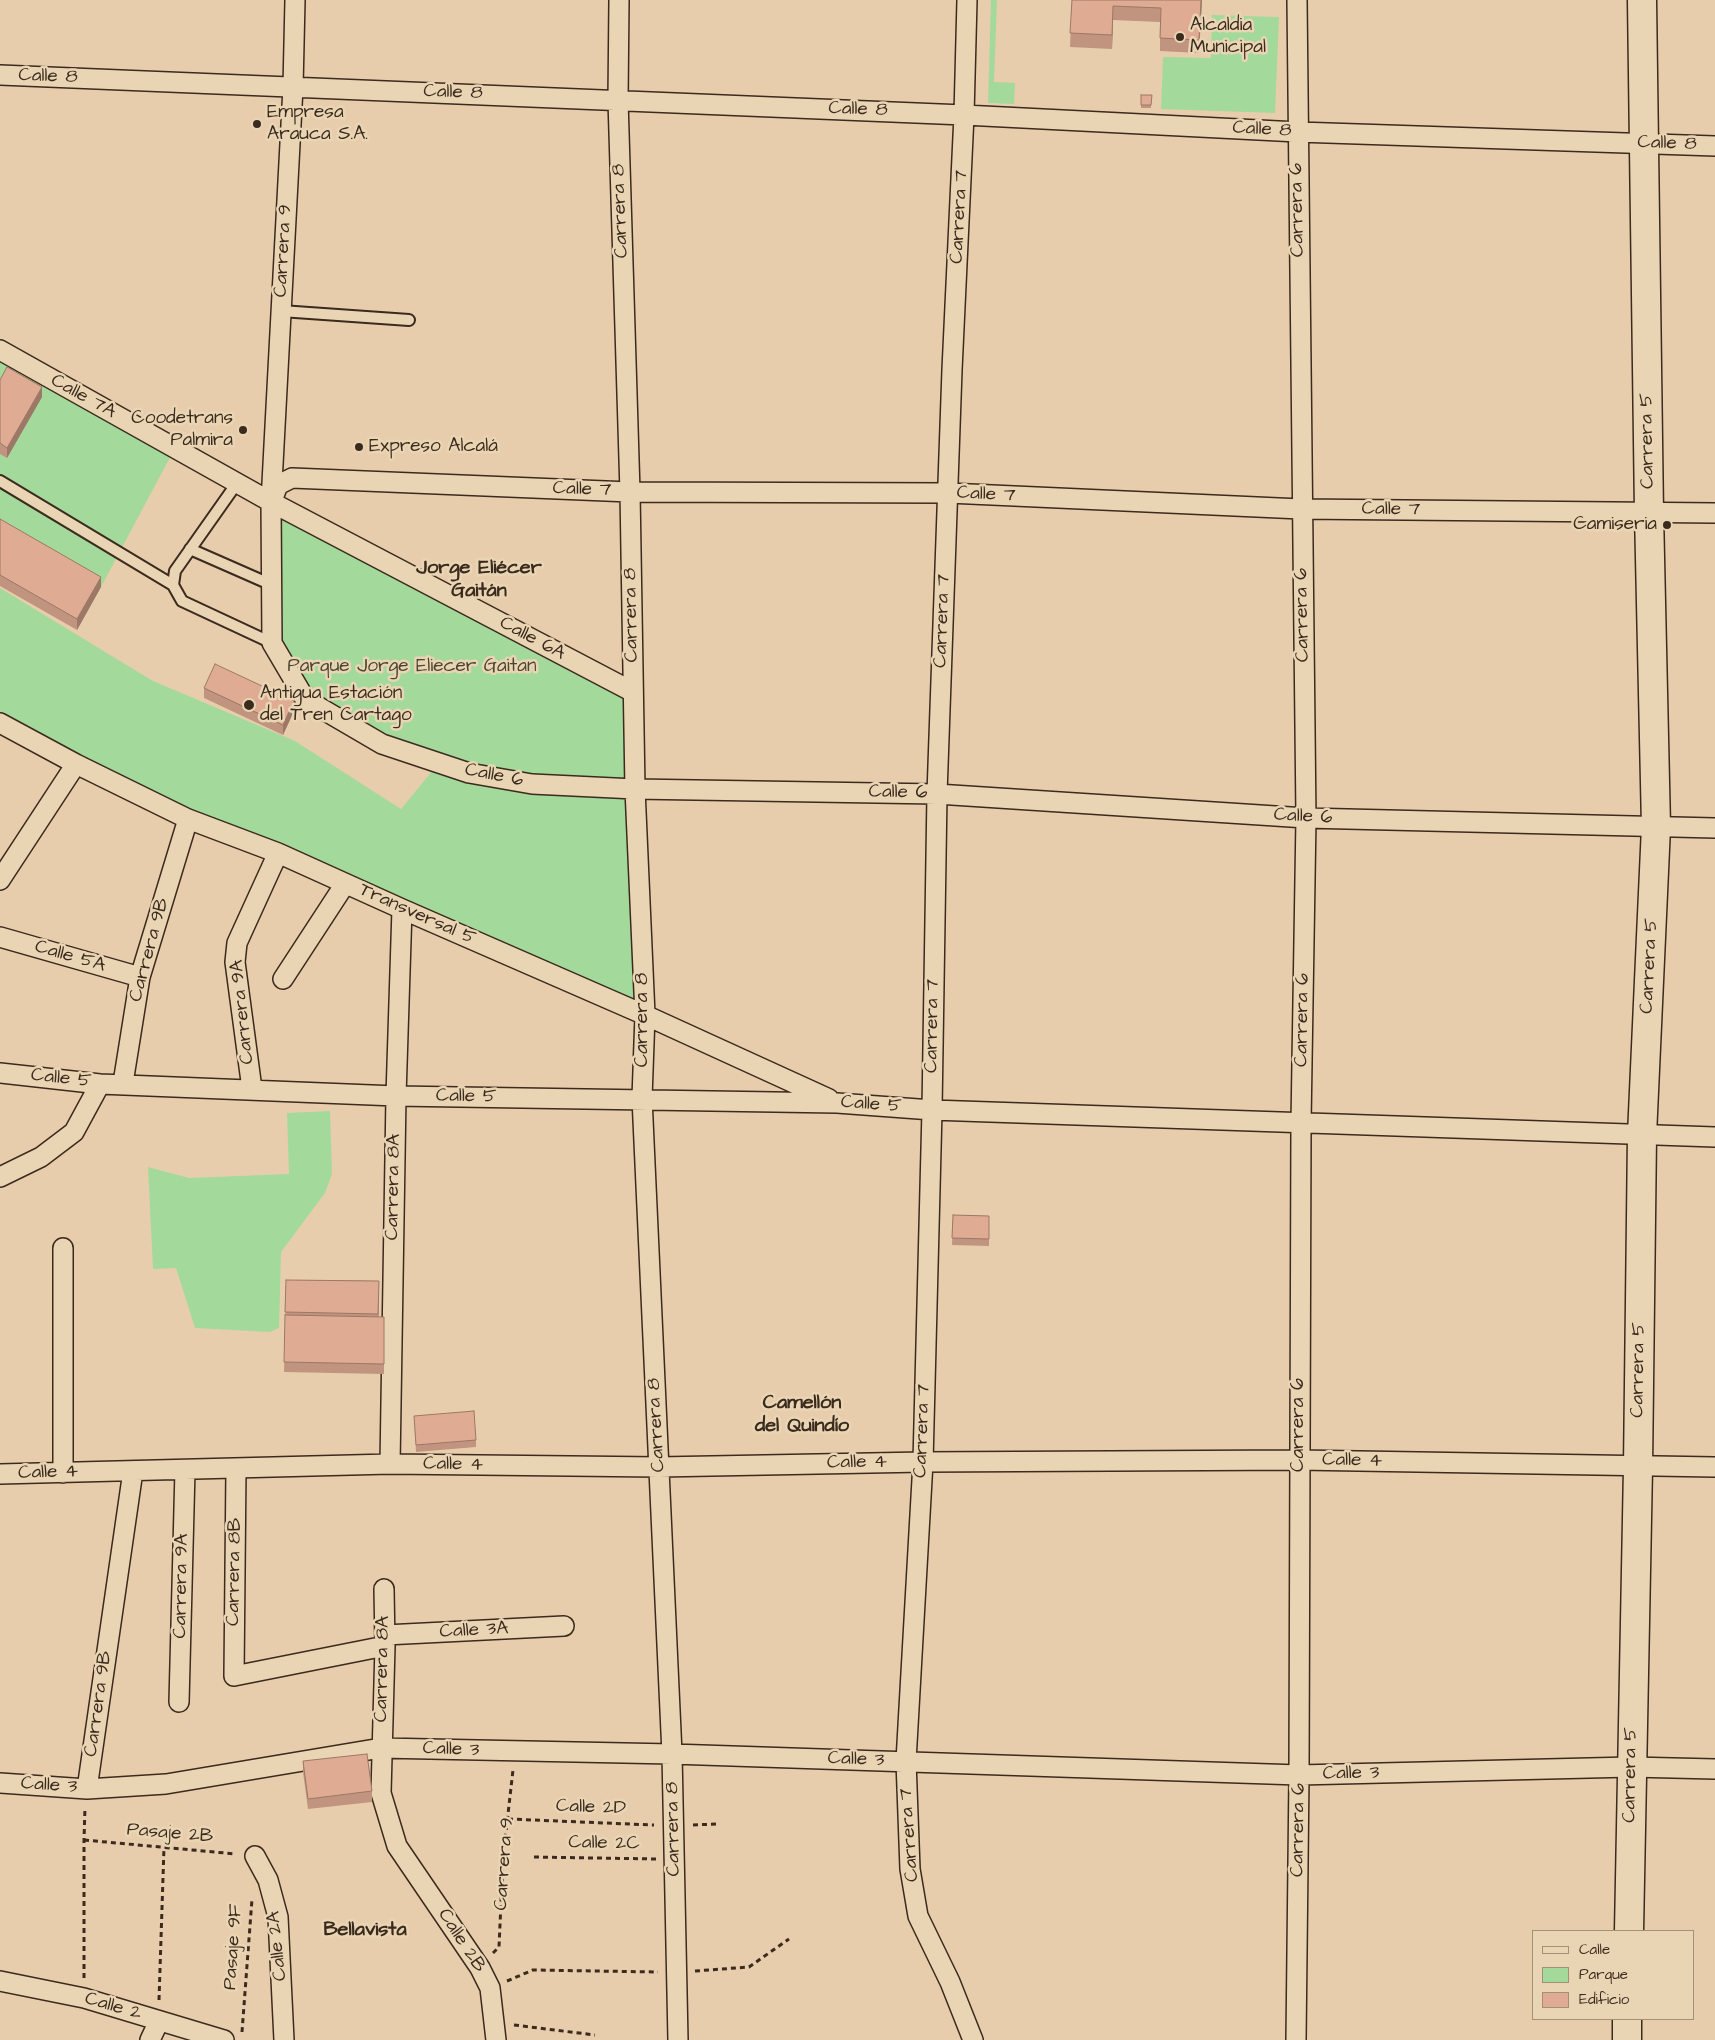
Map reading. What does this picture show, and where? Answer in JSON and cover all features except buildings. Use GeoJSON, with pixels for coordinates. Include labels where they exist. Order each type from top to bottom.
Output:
{"type":"FeatureCollection","features":[{"type":"Feature","properties":{"kind":"main road","name":"Carrera 5"},"geometry":{"type":"LineString","coordinates":[[1628,1930],[1638,1467],[1642,1135],[1656,827],[1649,512],[1642,0]]}},
{"type":"Feature","properties":{"kind":"main road"},"geometry":{"type":"LineString","coordinates":[[1627,2020],[1627,2040]]}},
{"type":"Feature","properties":{"kind":"street","name":"Carrera 9"},"geometry":{"type":"LineString","coordinates":[[271,502],[293,87],[295,0]]}},
{"type":"Feature","properties":{"kind":"street","name":"Carrera 8"},"geometry":{"type":"LineString","coordinates":[[619,0],[618,100],[630,492],[635,789],[644,1015],[642,1098],[672,1754],[678,2040]]}},
{"type":"Feature","properties":{"kind":"street","name":"Carrera 7"},"geometry":{"type":"LineString","coordinates":[[967,0],[937,794],[932,1110],[923,1462],[906,1761],[910,1869],[918,1916],[950,1982],[973,2040]]}},
{"type":"Feature","properties":{"kind":"street","name":"Carrera 6"},"geometry":{"type":"LineString","coordinates":[[1296,2040],[1299,1775],[1301,1123],[1306,818],[1298,0]]}},
{"type":"Feature","properties":{"kind":"street","name":"Calle 8"},"geometry":{"type":"LineString","coordinates":[[0,75],[964,115],[1298,132],[1715,146]]}},
{"type":"Feature","properties":{"kind":"street","name":"Calle 7A"},"geometry":{"type":"LineString","coordinates":[[0,350],[271,502]]}},
{"type":"Feature","properties":{"kind":"street","name":"Calle 7"},"geometry":{"type":"LineString","coordinates":[[271,502],[278,485],[292,478],[630,492],[948,493],[1302,509],[1715,513]]}},
{"type":"Feature","properties":{"kind":"street"},"geometry":{"type":"LineString","coordinates":[[271,502],[272,643]]}},
{"type":"Feature","properties":{"kind":"street","name":"Calle 6A"},"geometry":{"type":"LineString","coordinates":[[271,502],[633,692]]}},
{"type":"Feature","properties":{"kind":"street","name":"Calle 6"},"geometry":{"type":"LineString","coordinates":[[272,643],[305,699],[382,744],[478,775],[532,784],[635,789],[937,794],[1306,818],[1715,828]]}},
{"type":"Feature","properties":{"kind":"street","name":"Transversal 5"},"geometry":{"type":"LineString","coordinates":[[0,723],[76,764],[188,819],[278,853],[644,1015],[837,1103]]}},
{"type":"Feature","properties":{"kind":"street"},"geometry":{"type":"LineString","coordinates":[[0,880],[76,764]]}},
{"type":"Feature","properties":{"kind":"street","name":"Carrera 9B"},"geometry":{"type":"LineString","coordinates":[[123,1083],[140,977],[188,819]]}},
{"type":"Feature","properties":{"kind":"street","name":"Carrera 9A"},"geometry":{"type":"LineString","coordinates":[[252,1089],[235,962],[237,943],[278,853]]}},
{"type":"Feature","properties":{"kind":"street"},"geometry":{"type":"LineString","coordinates":[[284,979],[345,884]]}},
{"type":"Feature","properties":{"kind":"street","name":"Carrera 8A"},"geometry":{"type":"LineString","coordinates":[[390,1464],[396,1096],[402,909]]}},
{"type":"Feature","properties":{"kind":"street","name":"Calle 5A"},"geometry":{"type":"LineString","coordinates":[[0,937],[140,977]]}},
{"type":"Feature","properties":{"kind":"street","name":"Calle 5"},"geometry":{"type":"LineString","coordinates":[[0,1073],[100,1084],[123,1083],[396,1096],[642,1098],[837,1103],[932,1110],[1715,1137]]}},
{"type":"Feature","properties":{"kind":"street"},"geometry":{"type":"LineString","coordinates":[[0,1177],[42,1157],[74,1132],[100,1084]]}},
{"type":"Feature","properties":{"kind":"street"},"geometry":{"type":"LineString","coordinates":[[63,1248],[64,1473]]}},
{"type":"Feature","properties":{"kind":"street","name":"Calle 4"},"geometry":{"type":"LineString","coordinates":[[0,1474],[390,1464],[659,1467],[923,1462],[1299,1460],[1715,1467]]}},
{"type":"Feature","properties":{"kind":"street","name":"Carrera 8B"},"geometry":{"type":"LineString","coordinates":[[234,1676],[236,1468]]}},
{"type":"Feature","properties":{"kind":"street","name":"Carrera 9A"},"geometry":{"type":"LineString","coordinates":[[179,1702],[185,1470]]}},
{"type":"Feature","properties":{"kind":"street","name":"Carrera 9B"},"geometry":{"type":"LineString","coordinates":[[86,1789],[133,1471]]}},
{"type":"Feature","properties":{"kind":"street","name":"Carrera 8A"},"geometry":{"type":"LineString","coordinates":[[381,1748],[385,1641],[384,1589]]}},
{"type":"Feature","properties":{"kind":"street","name":"Calle 3A"},"geometry":{"type":"LineString","coordinates":[[234,1676],[385,1641],[564,1626]]}},
{"type":"Feature","properties":{"kind":"street","name":"Calle 3"},"geometry":{"type":"LineString","coordinates":[[0,1783],[86,1789],[166,1784],[381,1748],[672,1754],[1299,1775],[1631,1767],[1715,1769]]}},
{"type":"Feature","properties":{"kind":"street","name":"Calle 2B"},"geometry":{"type":"LineString","coordinates":[[381,1748],[381,1793],[398,1846],[480,1968],[490,1988]]}},
{"type":"Feature","properties":{"kind":"street","name":"Calle 2A"},"geometry":{"type":"LineString","coordinates":[[255,1856],[268,1880],[278,1917],[284,2040]]}},
{"type":"Feature","properties":{"kind":"street","name":"Calle 2"},"geometry":{"type":"LineString","coordinates":[[0,1981],[84,1998],[224,2040]]}},
{"type":"Feature","properties":{"kind":"street"},"geometry":{"type":"LineString","coordinates":[[490,1988],[496,2031]]}},
{"type":"Feature","properties":{"kind":"street"},"geometry":{"type":"LineString","coordinates":[[150,2040],[159,2021]]}},
{"type":"Feature","properties":{"kind":"lane"},"geometry":{"type":"LineString","coordinates":[[281,311],[409,320]]}},
{"type":"Feature","properties":{"kind":"lane"},"geometry":{"type":"LineString","coordinates":[[0,481],[174,585]]}},
{"type":"Feature","properties":{"kind":"lane"},"geometry":{"type":"LineString","coordinates":[[237,483],[175,572],[174,585],[182,601],[272,643]]}},
{"type":"Feature","properties":{"kind":"lane"},"geometry":{"type":"LineString","coordinates":[[190,549],[272,585]]}},
{"type":"Feature","properties":{"kind":"path","name":"Carrera 9"},"geometry":{"type":"LineString","coordinates":[[480,1968],[499,1947],[503,1858],[515,1752]]}},
{"type":"Feature","properties":{"kind":"path"},"geometry":{"type":"LineString","coordinates":[[84,1998],[84,1840],[86,1789]]}},
{"type":"Feature","properties":{"kind":"path","name":"Calle 2D"},"geometry":{"type":"LineString","coordinates":[[508,1819],[674,1825]]}},
{"type":"Feature","properties":{"kind":"path","name":"Pasaje 2B"},"geometry":{"type":"LineString","coordinates":[[84,1840],[255,1856]]}},
{"type":"Feature","properties":{"kind":"path"},"geometry":{"type":"LineString","coordinates":[[159,2021],[164,1847]]}},
{"type":"Feature","properties":{"kind":"path","name":"Calle 2C"},"geometry":{"type":"LineString","coordinates":[[534,1857],[674,1859]]}},
{"type":"Feature","properties":{"kind":"path","name":"Pasaje 9F"},"geometry":{"type":"LineString","coordinates":[[241,2040],[252,1895]]}},
{"type":"Feature","properties":{"kind":"path","name":"Calle 2B"},"geometry":{"type":"LineString","coordinates":[[490,1988],[533,1970],[676,1972],[749,1967],[789,1939]]}},
{"type":"Feature","properties":{"kind":"path"},"geometry":{"type":"LineString","coordinates":[[496,2031],[595,2035]]}},
{"type":"Feature","properties":{"kind":"green space"},"geometry":{"type":"Polygon","coordinates":[[[991,0],[997,0],[994,82],[1015,83],[1014,104],[988,103],[991,0]]]}},
{"type":"Feature","properties":{"kind":"green space"},"geometry":{"type":"Polygon","coordinates":[[[1212,15],[1279,17],[1275,113],[1161,109],[1163,57],[1211,58],[1212,15]]]}},
{"type":"Feature","properties":{"kind":"green space"},"geometry":{"type":"Polygon","coordinates":[[[0,358],[175,448],[101,587],[0,529],[0,358]]]}},
{"type":"Feature","properties":{"kind":"green space","name":"Parque Jorge Eliecer Gaitan"},"geometry":{"type":"Polygon","coordinates":[[[271,502],[633,692],[638,1011],[402,909],[0,723],[0,588],[153,681],[295,741],[401,809],[438,764],[305,699],[272,643],[271,502]]]}},
{"type":"Feature","properties":{"kind":"green space"},"geometry":{"type":"Polygon","coordinates":[[[330,1111],[332,1174],[325,1193],[281,1252],[279,1328],[270,1332],[195,1328],[176,1268],[153,1269],[148,1167],[189,1178],[289,1174],[287,1113],[330,1111]]]}},
{"type":"Feature","properties":{"kind":"place","name":"Alcaldia Municipal"},"geometry":{"type":"Point","coordinates":[1180,37]}},
{"type":"Feature","properties":{"kind":"place","name":"Empresa Arauca S.A."},"geometry":{"type":"Point","coordinates":[257,124]}},
{"type":"Feature","properties":{"kind":"place","name":"Coodetrans Palmira"},"geometry":{"type":"Point","coordinates":[243,430]}},
{"type":"Feature","properties":{"kind":"place","name":"Expreso Alcalá"},"geometry":{"type":"Point","coordinates":[359,447]}},
{"type":"Feature","properties":{"kind":"place","name":"Camiseria"},"geometry":{"type":"Point","coordinates":[1667,525]}},
{"type":"Feature","properties":{"kind":"place","name":"Antigua Estación del Tren Cartago"},"geometry":{"type":"Point","coordinates":[249,705]}},
{"type":"Feature","properties":{"kind":"district","name":"Jorge Eliécer Gaitán"},"geometry":{"type":"Point","coordinates":[479,580]}},
{"type":"Feature","properties":{"kind":"district","name":"Camellón del Quindío"},"geometry":{"type":"Point","coordinates":[802,1416]}},
{"type":"Feature","properties":{"kind":"district","name":"Bellavista"},"geometry":{"type":"Point","coordinates":[365,1931]}}]}
